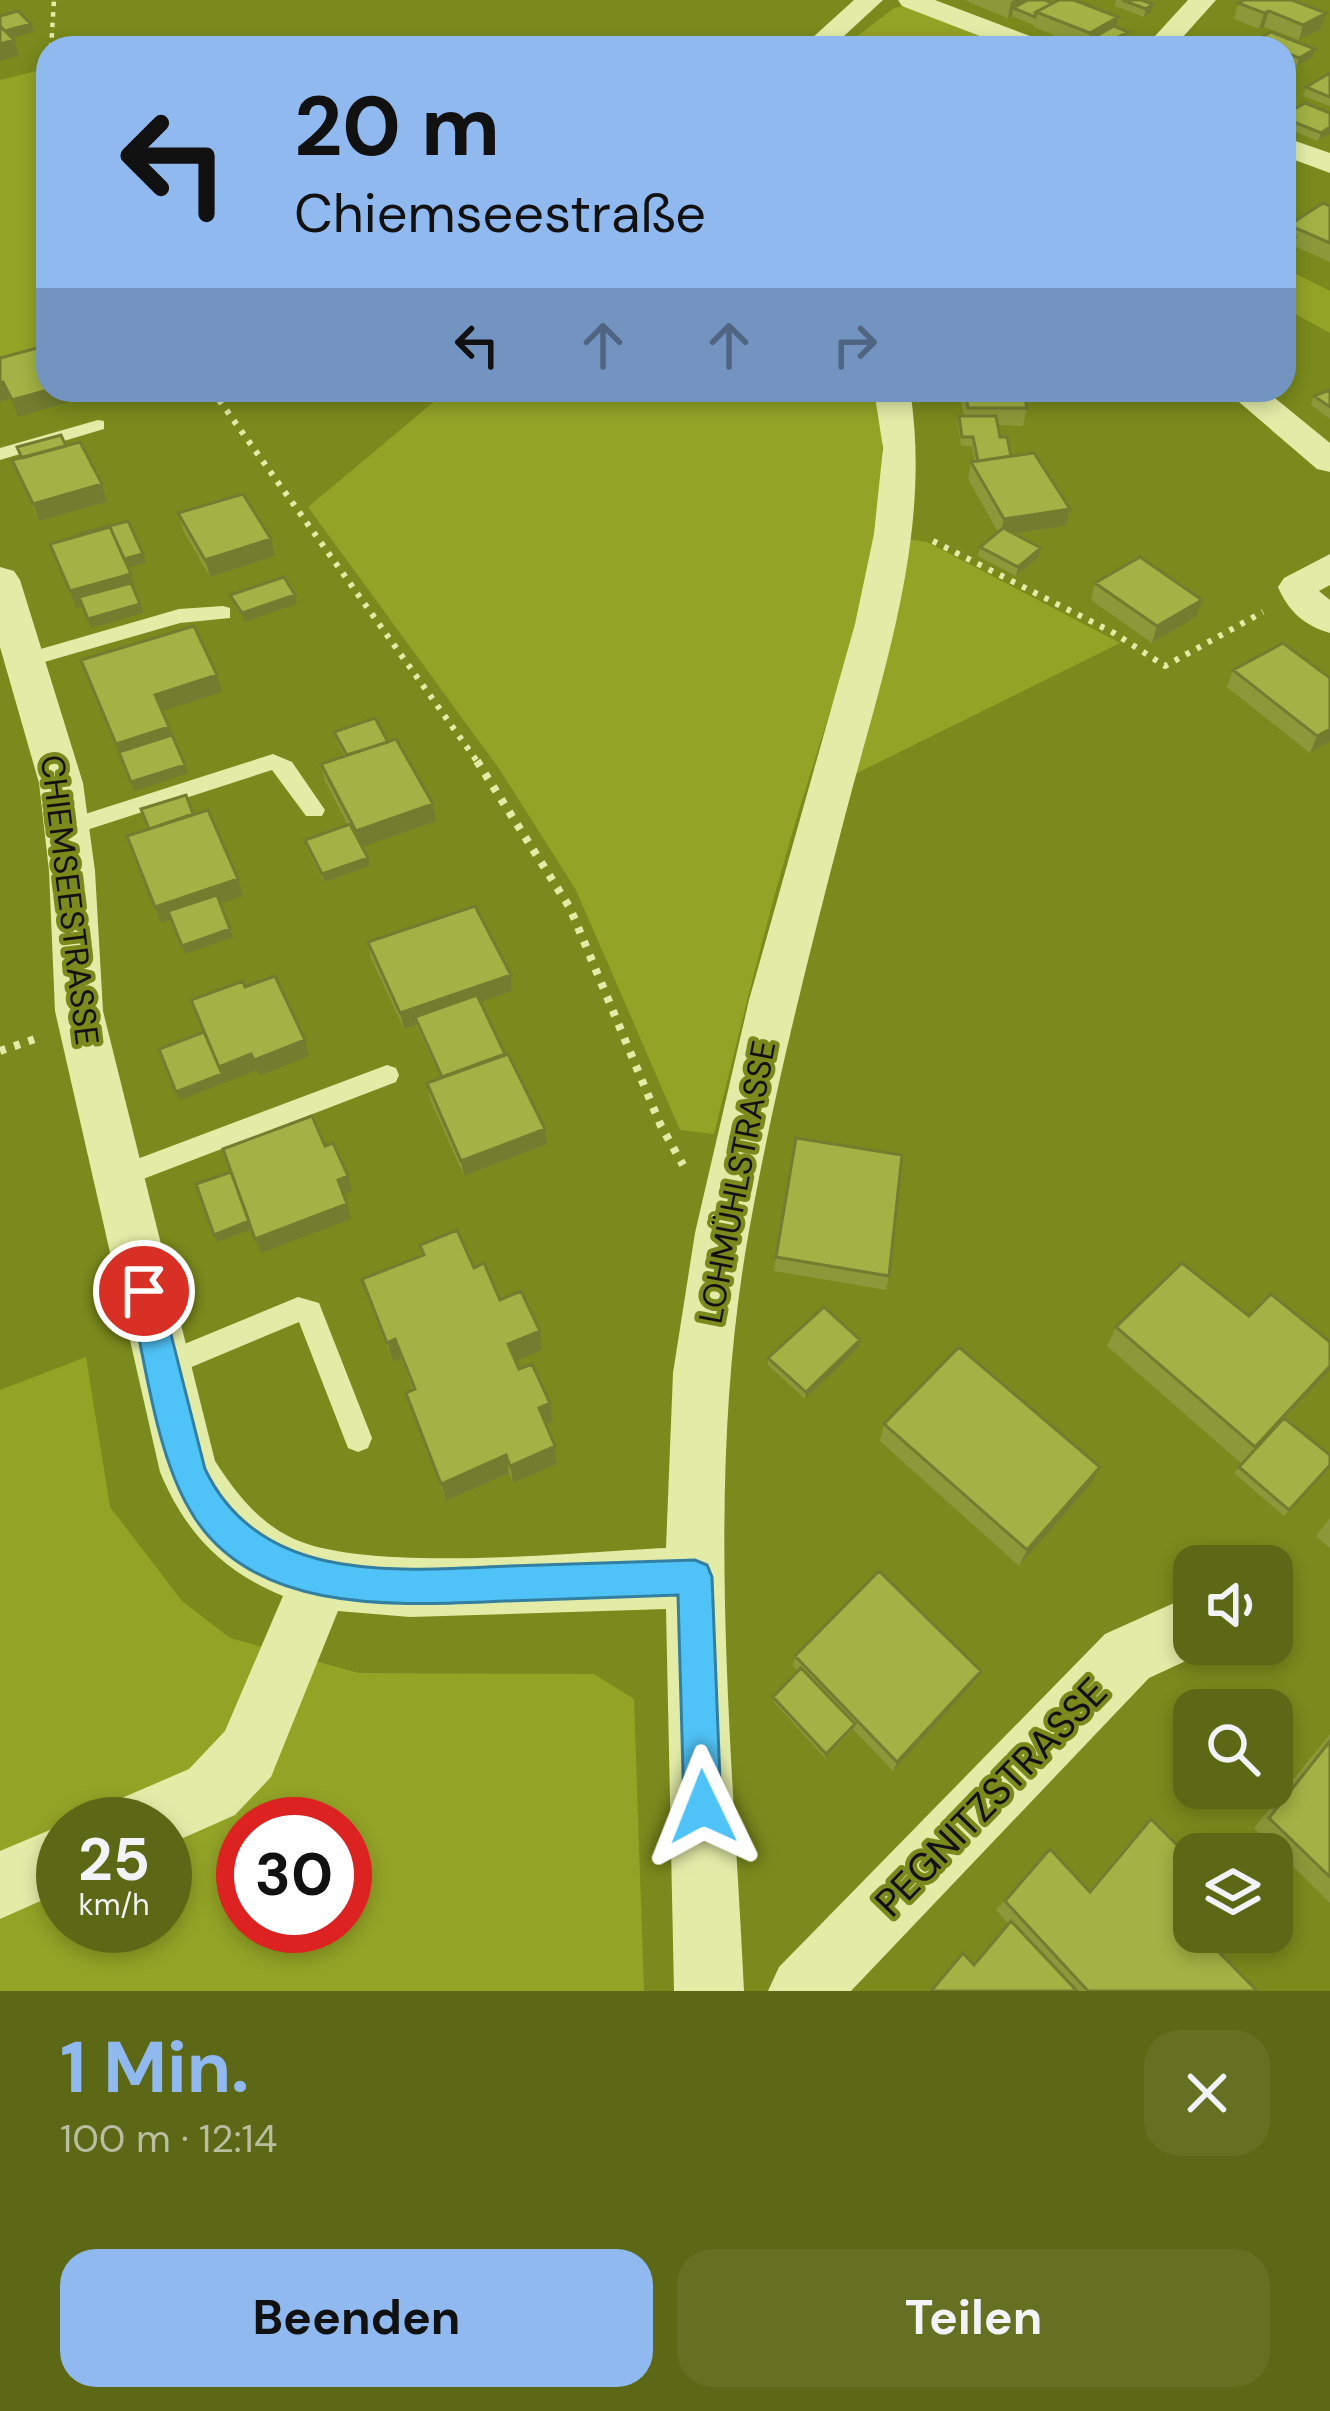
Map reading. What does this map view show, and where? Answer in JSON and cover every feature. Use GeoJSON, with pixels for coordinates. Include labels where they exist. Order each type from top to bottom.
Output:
{"type":"FeatureCollection","features":[{"type":"Feature","properties":{"kind":"street"},"geometry":{"type":"LineString","coordinates":[[828,36],[870,0]]}},
{"type":"Feature","properties":{"kind":"street"},"geometry":{"type":"LineString","coordinates":[[911,0],[1005,36]]}},
{"type":"Feature","properties":{"kind":"street"},"geometry":{"type":"LineString","coordinates":[[1169,36],[1203,0]]}},
{"type":"Feature","properties":{"kind":"street"},"geometry":{"type":"LineString","coordinates":[[1296,151],[1330,164]]}},
{"type":"Feature","properties":{"kind":"street","name":"LOHMÜHLSTRASSE"},"geometry":{"type":"LineString","coordinates":[[709,1991],[695,1577],[694,1479],[701,1373],[722,1233],[773,1000],[875,624],[893,534],[901,448],[894,402]]}},
{"type":"Feature","properties":{"kind":"street"},"geometry":{"type":"LineString","coordinates":[[1258,402],[1330,461]]}},
{"type":"Feature","properties":{"kind":"street"},"geometry":{"type":"LineString","coordinates":[[1317,610],[1298,587],[1302,580],[1330,567]]}},
{"type":"Feature","properties":{"kind":"street","name":"CHIEMSEESTRASSE"},"geometry":{"type":"LineString","coordinates":[[0,580],[61,783],[79,1011],[189,1472],[203,1502],[247,1546],[290,1570],[320,1579],[380,1588],[695,1577]]}},
{"type":"Feature","properties":{"kind":"street"},"geometry":{"type":"LineString","coordinates":[[192,1801],[212,1792],[248,1754],[320,1579]]}},
{"type":"Feature","properties":{"kind":"street","name":"PEGNITZSTRASSE"},"geometry":{"type":"LineString","coordinates":[[803,1991],[1127,1656],[1173,1635]]}},
{"type":"Feature","properties":{"kind":"street"},"geometry":{"type":"LineString","coordinates":[[0,1885],[36,1869]]}},
{"type":"Feature","properties":{"kind":"lane"},"geometry":{"type":"LineString","coordinates":[[0,454],[98,425]]}},
{"type":"Feature","properties":{"kind":"lane"},"geometry":{"type":"LineString","coordinates":[[27,660],[179,616],[223,614]]}},
{"type":"Feature","properties":{"kind":"lane"},"geometry":{"type":"LineString","coordinates":[[65,830],[273,762],[284,767],[314,810]]}},
{"type":"Feature","properties":{"kind":"lane"},"geometry":{"type":"LineString","coordinates":[[116,1178],[387,1075]]}},
{"type":"Feature","properties":{"kind":"lane"},"geometry":{"type":"LineString","coordinates":[[163,1366],[298,1309],[309,1312],[358,1438]]}},
{"type":"Feature","properties":{"kind":"path"},"geometry":{"type":"LineString","coordinates":[[52,36],[54,0]]}},
{"type":"Feature","properties":{"kind":"path"},"geometry":{"type":"LineString","coordinates":[[221,402],[514,812],[570,908],[661,1126],[722,1233]]}},
{"type":"Feature","properties":{"kind":"path"},"geometry":{"type":"LineString","coordinates":[[893,534],[927,538],[1114,633],[1166,666],[1282,602],[1317,610]]}},
{"type":"Feature","properties":{"kind":"green space"},"geometry":{"type":"Polygon","coordinates":[[[904,6],[987,36],[858,36],[894,8],[904,6]]]}},
{"type":"Feature","properties":{"kind":"green space"},"geometry":{"type":"Polygon","coordinates":[[[36,71],[36,348],[0,359],[0,80],[36,71]]]}},
{"type":"Feature","properties":{"kind":"green space"},"geometry":{"type":"Polygon","coordinates":[[[1296,274],[1330,291],[1330,333],[1296,315],[1296,274]]]}},
{"type":"Feature","properties":{"kind":"green space"},"geometry":{"type":"Polygon","coordinates":[[[434,402],[877,402],[880,496],[858,612],[771,909],[714,1134],[680,1130],[576,890],[500,770],[308,507],[434,402]]]}},
{"type":"Feature","properties":{"kind":"green space"},"geometry":{"type":"Polygon","coordinates":[[[907,539],[927,542],[1120,643],[849,777],[907,539]]]}},
{"type":"Feature","properties":{"kind":"green space"},"geometry":{"type":"Polygon","coordinates":[[[86,1357],[110,1507],[182,1601],[230,1638],[359,1673],[594,1674],[634,1699],[644,1991],[0,1991],[0,1390],[86,1357]]]}},
{"type":"Feature","properties":{"kind":"building"},"geometry":{"type":"Polygon","coordinates":[[[1028,0],[1053,3],[1035,17],[1013,8],[1028,0]]]}},
{"type":"Feature","properties":{"kind":"building"},"geometry":{"type":"Polygon","coordinates":[[[1059,0],[1074,0],[1118,17],[1090,33],[1036,12],[1059,0]]]}},
{"type":"Feature","properties":{"kind":"building"},"geometry":{"type":"Polygon","coordinates":[[[1122,0],[1141,0],[1153,4],[1146,9],[1122,0]]]}},
{"type":"Feature","properties":{"kind":"building"},"geometry":{"type":"Polygon","coordinates":[[[1292,0],[1326,13],[1303,25],[1238,3],[1292,0]]]}},
{"type":"Feature","properties":{"kind":"building"},"geometry":{"type":"Polygon","coordinates":[[[18,11],[31,24],[5,31],[0,16],[18,11]]]}},
{"type":"Feature","properties":{"kind":"building"},"geometry":{"type":"Polygon","coordinates":[[[0,26],[14,40],[0,44],[0,26]]]}},
{"type":"Feature","properties":{"kind":"building"},"geometry":{"type":"Polygon","coordinates":[[[1114,26],[1128,32],[1120,36],[1096,36],[1114,26]]]}},
{"type":"Feature","properties":{"kind":"building"},"geometry":{"type":"Polygon","coordinates":[[[1296,42],[1315,49],[1299,58],[1296,42]]]}},
{"type":"Feature","properties":{"kind":"building"},"geometry":{"type":"Polygon","coordinates":[[[1330,73],[1330,97],[1306,87],[1330,73]]]}},
{"type":"Feature","properties":{"kind":"building"},"geometry":{"type":"Polygon","coordinates":[[[1305,103],[1330,113],[1330,127],[1321,133],[1296,123],[1296,108],[1305,103]]]}},
{"type":"Feature","properties":{"kind":"building"},"geometry":{"type":"Polygon","coordinates":[[[1323,203],[1330,206],[1330,243],[1296,228],[1296,220],[1323,203]]]}},
{"type":"Feature","properties":{"kind":"building"},"geometry":{"type":"Polygon","coordinates":[[[36,348],[36,393],[12,400],[0,383],[0,358],[36,348]]]}},
{"type":"Feature","properties":{"kind":"building"},"geometry":{"type":"Polygon","coordinates":[[[1330,390],[1330,407],[1314,396],[1330,390]]]}},
{"type":"Feature","properties":{"kind":"building"},"geometry":{"type":"Polygon","coordinates":[[[967,402],[1026,402],[1027,408],[968,408],[967,402]]]}},
{"type":"Feature","properties":{"kind":"building"},"geometry":{"type":"Polygon","coordinates":[[[959,416],[996,416],[1000,437],[1007,437],[1011,456],[978,461],[973,437],[962,437],[959,416]]]}},
{"type":"Feature","properties":{"kind":"building"},"geometry":{"type":"Polygon","coordinates":[[[61,435],[66,446],[22,458],[17,447],[61,435]]]}},
{"type":"Feature","properties":{"kind":"building"},"geometry":{"type":"Polygon","coordinates":[[[80,442],[102,484],[33,504],[12,460],[80,442]]]}},
{"type":"Feature","properties":{"kind":"building"},"geometry":{"type":"Polygon","coordinates":[[[1034,453],[1070,509],[1004,519],[971,462],[1034,453]]]}},
{"type":"Feature","properties":{"kind":"building"},"geometry":{"type":"Polygon","coordinates":[[[243,494],[271,539],[205,560],[178,513],[243,494]]]}},
{"type":"Feature","properties":{"kind":"building"},"geometry":{"type":"Polygon","coordinates":[[[128,521],[143,554],[124,559],[110,527],[79,534],[128,521]]]}},
{"type":"Feature","properties":{"kind":"building"},"geometry":{"type":"Polygon","coordinates":[[[110,527],[131,574],[70,591],[50,544],[110,527]]]}},
{"type":"Feature","properties":{"kind":"building"},"geometry":{"type":"Polygon","coordinates":[[[1003,528],[1041,548],[1018,567],[980,547],[1003,528]]]}},
{"type":"Feature","properties":{"kind":"building"},"geometry":{"type":"Polygon","coordinates":[[[1140,557],[1202,600],[1157,626],[1095,583],[1140,557]]]}},
{"type":"Feature","properties":{"kind":"building"},"geometry":{"type":"Polygon","coordinates":[[[284,577],[295,595],[242,613],[230,595],[284,577]]]}},
{"type":"Feature","properties":{"kind":"building"},"geometry":{"type":"Polygon","coordinates":[[[131,583],[140,604],[88,619],[79,597],[131,583]]]}},
{"type":"Feature","properties":{"kind":"building"},"geometry":{"type":"Polygon","coordinates":[[[194,626],[217,675],[155,695],[169,727],[116,744],[81,660],[194,626]]]}},
{"type":"Feature","properties":{"kind":"building"},"geometry":{"type":"Polygon","coordinates":[[[1283,643],[1330,678],[1330,729],[1317,736],[1233,670],[1283,643]]]}},
{"type":"Feature","properties":{"kind":"building"},"geometry":{"type":"Polygon","coordinates":[[[375,718],[388,742],[347,755],[334,732],[375,718]]]}},
{"type":"Feature","properties":{"kind":"building"},"geometry":{"type":"Polygon","coordinates":[[[172,735],[185,765],[131,782],[119,752],[172,735]]]}},
{"type":"Feature","properties":{"kind":"building"},"geometry":{"type":"Polygon","coordinates":[[[396,739],[433,804],[356,831],[321,764],[396,739]]]}},
{"type":"Feature","properties":{"kind":"building"},"geometry":{"type":"Polygon","coordinates":[[[186,795],[193,814],[149,829],[141,809],[186,795]]]}},
{"type":"Feature","properties":{"kind":"building"},"geometry":{"type":"Polygon","coordinates":[[[208,810],[238,879],[155,907],[127,836],[208,810]]]}},
{"type":"Feature","properties":{"kind":"building"},"geometry":{"type":"Polygon","coordinates":[[[350,824],[368,858],[322,874],[305,840],[350,824]]]}},
{"type":"Feature","properties":{"kind":"building"},"geometry":{"type":"Polygon","coordinates":[[[217,895],[230,929],[182,946],[168,911],[217,895]]]}},
{"type":"Feature","properties":{"kind":"building"},"geometry":{"type":"Polygon","coordinates":[[[475,906],[511,975],[400,1013],[368,942],[475,906]]]}},
{"type":"Feature","properties":{"kind":"building"},"geometry":{"type":"Polygon","coordinates":[[[275,976],[305,1040],[254,1060],[251,1054],[219,1067],[191,1000],[243,981],[245,987],[275,976]]]}},
{"type":"Feature","properties":{"kind":"building"},"geometry":{"type":"Polygon","coordinates":[[[477,995],[505,1054],[442,1077],[415,1017],[477,995]]]}},
{"type":"Feature","properties":{"kind":"building"},"geometry":{"type":"Polygon","coordinates":[[[204,1032],[222,1074],[176,1092],[159,1049],[204,1032]]]}},
{"type":"Feature","properties":{"kind":"building"},"geometry":{"type":"Polygon","coordinates":[[[508,1054],[545,1129],[461,1161],[427,1083],[508,1054]]]}},
{"type":"Feature","properties":{"kind":"building"},"geometry":{"type":"Polygon","coordinates":[[[312,1116],[325,1146],[333,1143],[348,1176],[338,1180],[347,1204],[255,1239],[223,1149],[312,1116]]]}},
{"type":"Feature","properties":{"kind":"building"},"geometry":{"type":"Polygon","coordinates":[[[796,1138],[902,1155],[889,1276],[776,1257],[796,1138]]]}},
{"type":"Feature","properties":{"kind":"building"},"geometry":{"type":"Polygon","coordinates":[[[231,1172],[249,1221],[214,1235],[196,1184],[231,1172]]]}},
{"type":"Feature","properties":{"kind":"building"},"geometry":{"type":"Polygon","coordinates":[[[457,1230],[474,1268],[484,1263],[500,1300],[521,1291],[540,1331],[508,1344],[519,1369],[532,1364],[550,1403],[539,1408],[555,1446],[510,1466],[506,1455],[441,1484],[406,1393],[415,1389],[395,1339],[387,1343],[362,1279],[424,1255],[420,1245],[457,1230]]]}},
{"type":"Feature","properties":{"kind":"building"},"geometry":{"type":"Polygon","coordinates":[[[1182,1263],[1249,1316],[1271,1294],[1330,1342],[1330,1366],[1255,1447],[1116,1327],[1182,1263]]]}},
{"type":"Feature","properties":{"kind":"building"},"geometry":{"type":"Polygon","coordinates":[[[824,1307],[860,1340],[806,1392],[768,1358],[824,1307]]]}},
{"type":"Feature","properties":{"kind":"building"},"geometry":{"type":"Polygon","coordinates":[[[959,1347],[1100,1467],[1027,1550],[884,1424],[959,1347]]]}},
{"type":"Feature","properties":{"kind":"building"},"geometry":{"type":"Polygon","coordinates":[[[1284,1418],[1330,1455],[1330,1465],[1289,1510],[1239,1467],[1284,1418]]]}},
{"type":"Feature","properties":{"kind":"building"},"geometry":{"type":"Polygon","coordinates":[[[879,1571],[981,1671],[897,1762],[795,1656],[879,1571]]]}},
{"type":"Feature","properties":{"kind":"building"},"geometry":{"type":"Polygon","coordinates":[[[801,1668],[855,1724],[826,1754],[773,1697],[801,1668]]]}},
{"type":"Feature","properties":{"kind":"building"},"geometry":{"type":"Polygon","coordinates":[[[1330,1741],[1330,1877],[1293,1841],[1293,1833],[1285,1833],[1269,1818],[1276,1809],[1293,1809],[1293,1788],[1330,1741]]]}},
{"type":"Feature","properties":{"kind":"building"},"geometry":{"type":"Polygon","coordinates":[[[1151,1819],[1173,1841],[1173,1953],[1220,1953],[1257,1991],[1088,1991],[1005,1901],[1050,1849],[1090,1892],[1151,1819]]]}},
{"type":"Feature","properties":{"kind":"building"},"geometry":{"type":"Polygon","coordinates":[[[1011,1921],[1077,1991],[931,1991],[963,1953],[974,1965],[1011,1921]]]}},
{"type":"Feature","properties":{"kind":"route"},"geometry":{"type":"LineString","coordinates":[[144,1291],[189,1472],[203,1502],[247,1546],[272,1561],[320,1579],[380,1588],[695,1577],[703,1807]]}}]}
